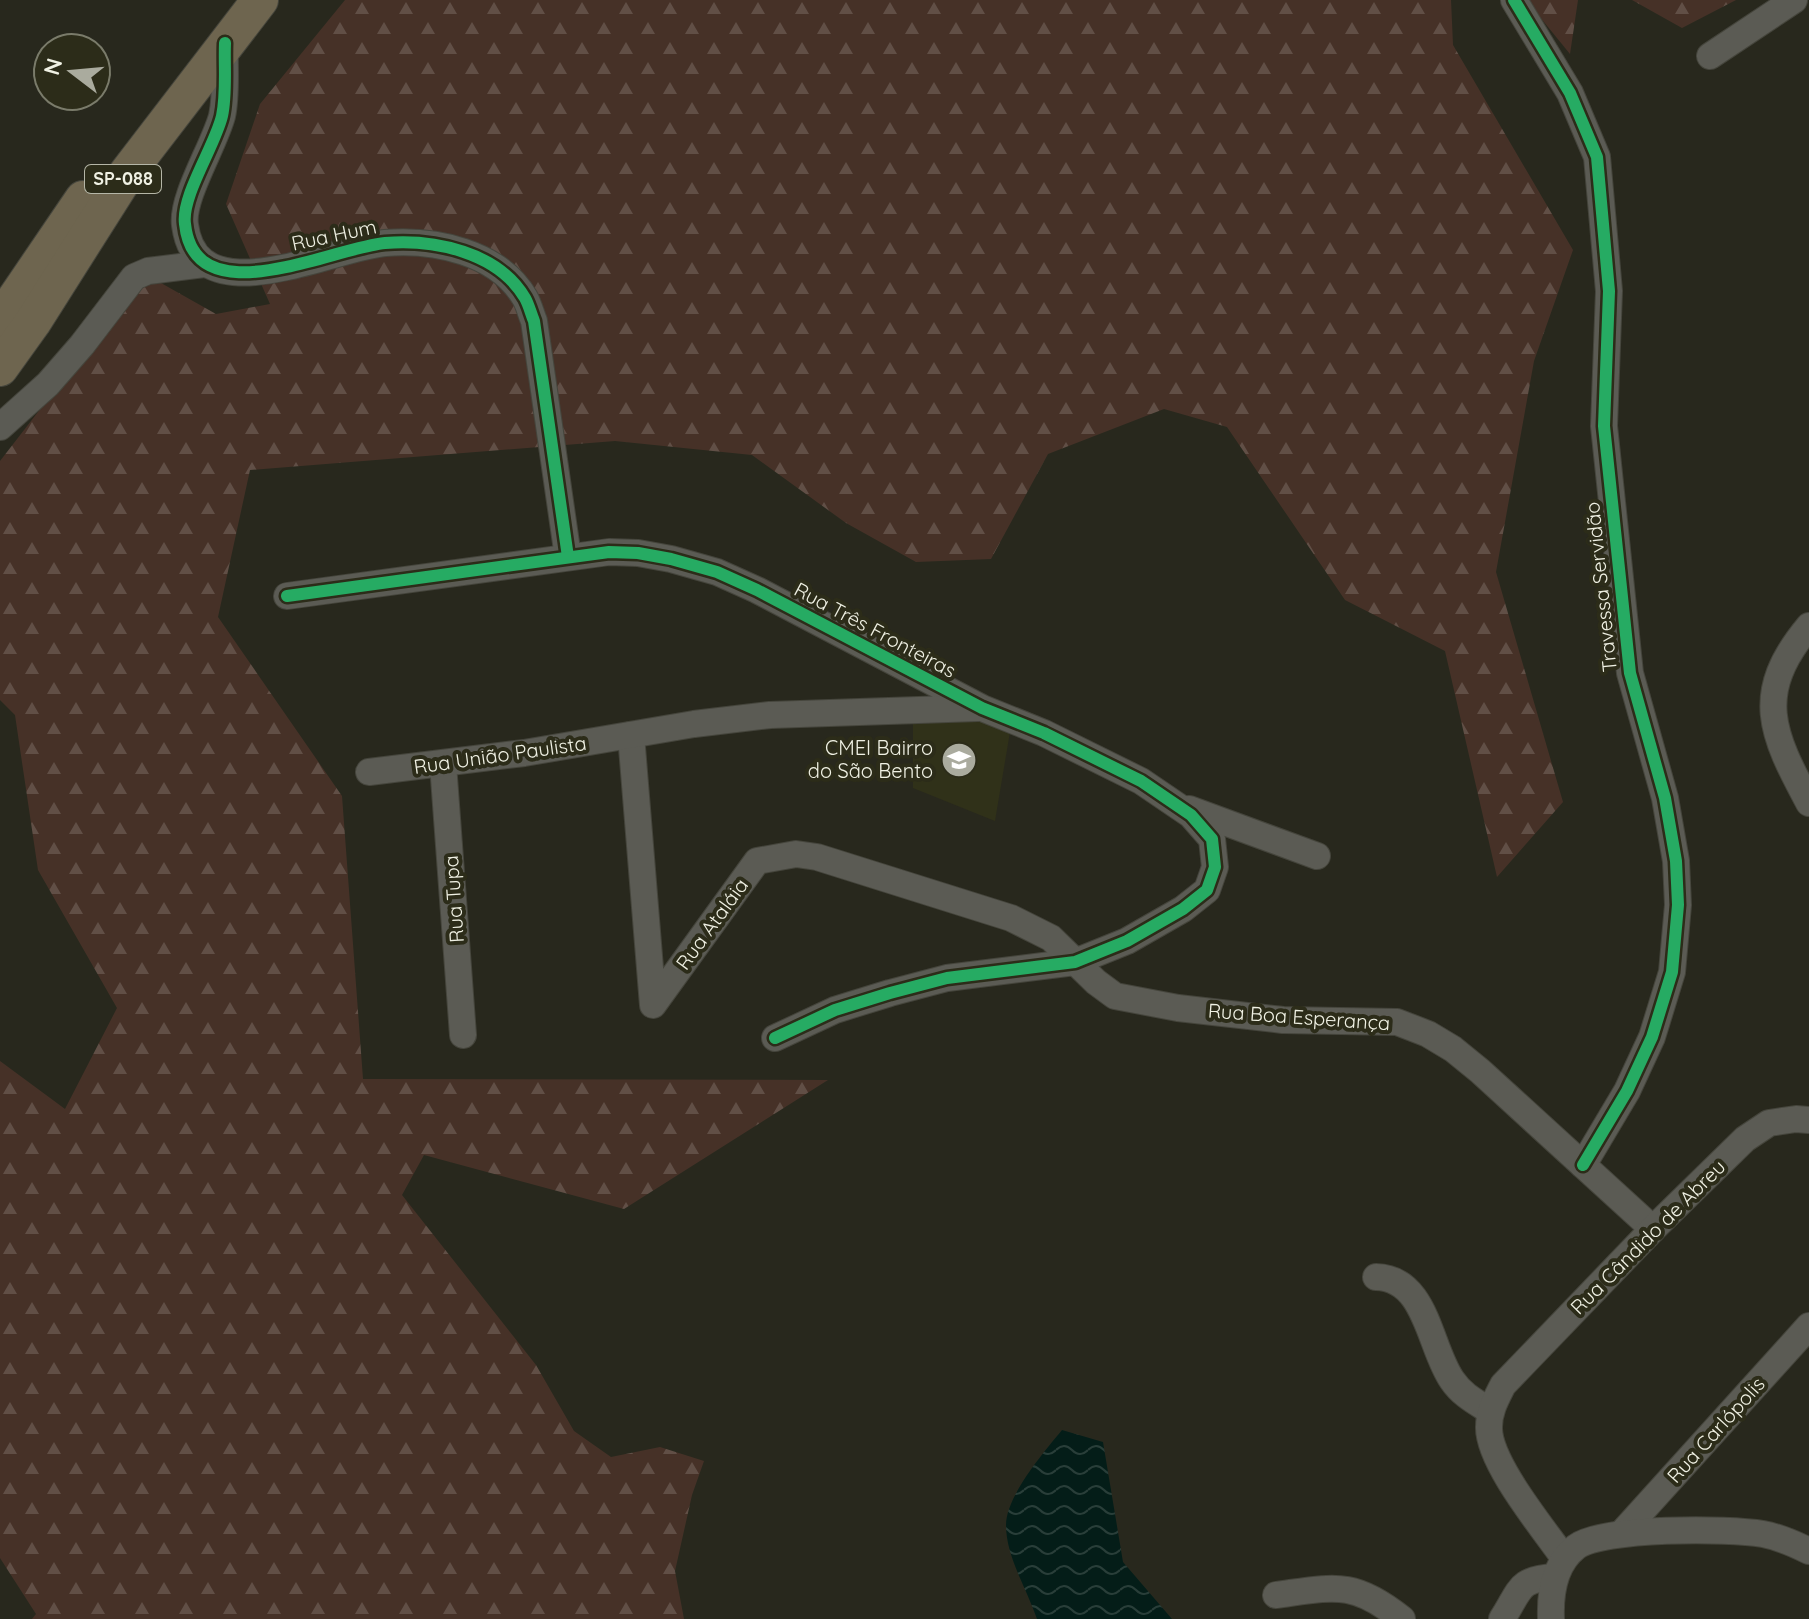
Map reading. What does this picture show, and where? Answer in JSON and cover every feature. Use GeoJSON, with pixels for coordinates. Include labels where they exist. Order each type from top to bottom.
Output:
{"type":"FeatureCollection","features":[{"type":"Feature","properties":{"kind":"highway","name":"SP-088"},"geometry":{"type":"LineString","coordinates":[[0,321],[109,161],[228,0]]}},
{"type":"Feature","properties":{"kind":"highway","name":"SP-088"},"geometry":{"type":"LineString","coordinates":[[0,368],[33,322],[128,172],[260,0]]}},
{"type":"Feature","properties":{"kind":"street","name":"Travessa Servidão"},"geometry":{"type":"LineString","coordinates":[[1514,0],[1570,93],[1597,157],[1609,291],[1604,426],[1628,657],[1665,798],[1677,876],[1678,905],[1672,972],[1652,1037],[1627,1091],[1583,1165]]}},
{"type":"Feature","properties":{"kind":"street"},"geometry":{"type":"LineString","coordinates":[[1710,56],[1794,0]]}},
{"type":"Feature","properties":{"kind":"street"},"geometry":{"type":"LineString","coordinates":[[204,264],[188,243],[184,220],[192,189],[211,149],[223,113],[225,43]]}},
{"type":"Feature","properties":{"kind":"street","name":"Rua Hum"},"geometry":{"type":"LineString","coordinates":[[204,264],[221,271],[246,274],[385,243],[434,245],[470,253],[497,268],[525,299],[534,321],[568,557]]}},
{"type":"Feature","properties":{"kind":"street"},"geometry":{"type":"LineString","coordinates":[[0,427],[48,384],[134,277],[148,271],[204,264]]}},
{"type":"Feature","properties":{"kind":"street","name":"Rua Três Fronteiras"},"geometry":{"type":"LineString","coordinates":[[287,596],[609,552],[671,559],[717,572],[757,590],[982,708],[1091,754],[1141,781],[1191,815],[1212,839],[1215,867],[1207,890],[1157,925],[1075,962]]}},
{"type":"Feature","properties":{"kind":"street"},"geometry":{"type":"LineString","coordinates":[[1809,626],[1779,671],[1773,699],[1773,723],[1783,754],[1809,803]]}},
{"type":"Feature","properties":{"kind":"street","name":"Rua Três Fronteiras"},"geometry":{"type":"LineString","coordinates":[[631,735],[770,715],[982,708]]}},
{"type":"Feature","properties":{"kind":"street","name":"Rua União Paulista"},"geometry":{"type":"LineString","coordinates":[[369,772],[443,764],[631,735]]}},
{"type":"Feature","properties":{"kind":"street","name":"Rua Ataláia"},"geometry":{"type":"LineString","coordinates":[[631,735],[653,1005],[757,861],[796,854],[817,857],[1011,918],[1051,938],[1075,962]]}},
{"type":"Feature","properties":{"kind":"street","name":"Rua Tupa"},"geometry":{"type":"LineString","coordinates":[[443,764],[463,1035]]}},
{"type":"Feature","properties":{"kind":"street"},"geometry":{"type":"LineString","coordinates":[[1171,802],[1317,856]]}},
{"type":"Feature","properties":{"kind":"street"},"geometry":{"type":"LineString","coordinates":[[775,1038],[835,1010],[947,978],[1075,962]]}},
{"type":"Feature","properties":{"kind":"street","name":"Rua Boa Esperança"},"geometry":{"type":"LineString","coordinates":[[1075,962],[1115,996],[1178,1008],[1283,1020],[1397,1022],[1428,1034],[1480,1071],[1653,1229]]}},
{"type":"Feature","properties":{"kind":"street","name":"Rua Cândido de Abreu"},"geometry":{"type":"LineString","coordinates":[[1490,1411],[1503,1385],[1653,1229],[1745,1139],[1769,1123],[1809,1120]]}},
{"type":"Feature","properties":{"kind":"street"},"geometry":{"type":"LineString","coordinates":[[1376,1277],[1398,1282],[1408,1289],[1451,1379],[1465,1396],[1490,1411],[1488,1429],[1493,1450],[1560,1568]]}},
{"type":"Feature","properties":{"kind":"street","name":"Rua Carlópolis"},"geometry":{"type":"LineString","coordinates":[[1622,1533],[1809,1326]]}},
{"type":"Feature","properties":{"kind":"street"},"geometry":{"type":"LineString","coordinates":[[1551,1619],[1560,1568],[1578,1545],[1598,1536],[1743,1531],[1767,1535],[1809,1551]]}},
{"type":"Feature","properties":{"kind":"street"},"geometry":{"type":"LineString","coordinates":[[1502,1619],[1521,1586],[1560,1568]]}},
{"type":"Feature","properties":{"kind":"street"},"geometry":{"type":"LineString","coordinates":[[1276,1595],[1324,1589],[1358,1591],[1402,1619]]}},
{"type":"Feature","properties":{"kind":"shaded area","name":"CMEI Bairro do São Bento"},"geometry":{"type":"Polygon","coordinates":[[[971,716],[1010,732],[995,821],[913,788],[913,724],[971,716]]]}},
{"type":"Feature","properties":{"kind":"green space"},"geometry":{"type":"Polygon","coordinates":[[[345,0],[1451,0],[1453,45],[1573,250],[1534,361],[1496,572],[1563,802],[1497,877],[1445,651],[1345,600],[1227,427],[1164,409],[1048,454],[991,559],[916,562],[846,523],[752,455],[615,441],[250,470],[218,617],[342,796],[363,1079],[828,1080],[624,1209],[424,1155],[402,1195],[536,1365],[574,1431],[611,1457],[660,1447],[704,1461],[692,1495],[675,1571],[684,1619],[32,1619],[36,1614],[0,1558],[0,1061],[65,1109],[117,1008],[38,870],[15,715],[0,700],[0,461],[145,274],[216,314],[270,304],[226,204],[260,104],[345,0]]]}},
{"type":"Feature","properties":{"kind":"green space"},"geometry":{"type":"Polygon","coordinates":[[[1526,0],[1578,0],[1570,54],[1526,0]]]}},
{"type":"Feature","properties":{"kind":"green space"},"geometry":{"type":"Polygon","coordinates":[[[1632,0],[1736,0],[1682,28],[1632,0]]]}},
{"type":"Feature","properties":{"kind":"water"},"geometry":{"type":"Polygon","coordinates":[[[1062,1430],[1103,1442],[1123,1562],[1172,1619],[1037,1619],[1013,1561],[1006,1525],[1019,1488],[1062,1430]]]}},
{"type":"Feature","properties":{"kind":"cycle path"},"geometry":{"type":"LineString","coordinates":[[1514,0],[1570,93],[1597,157],[1609,291],[1604,426],[1630,673],[1665,798],[1676,861],[1678,905],[1672,972],[1652,1037],[1627,1091],[1583,1165]]}},
{"type":"Feature","properties":{"kind":"cycle path"},"geometry":{"type":"LineString","coordinates":[[225,43],[222,116],[193,185],[185,213],[185,224],[194,252],[213,267],[238,272],[301,264],[385,243],[424,243],[463,252],[499,269],[525,298],[534,321],[568,557]]}},
{"type":"Feature","properties":{"kind":"cycle path"},"geometry":{"type":"LineString","coordinates":[[287,596],[609,552],[671,559],[717,572],[757,590],[982,708],[1044,733],[1141,781],[1191,815],[1212,839],[1215,867],[1207,890],[1183,909],[1127,941],[1075,962],[947,978],[890,993],[835,1010],[775,1038]]}},
{"type":"Feature","properties":{"kind":"place","name":"CMEI Bairro do São Bento"},"geometry":{"type":"Point","coordinates":[959,760]}}]}
